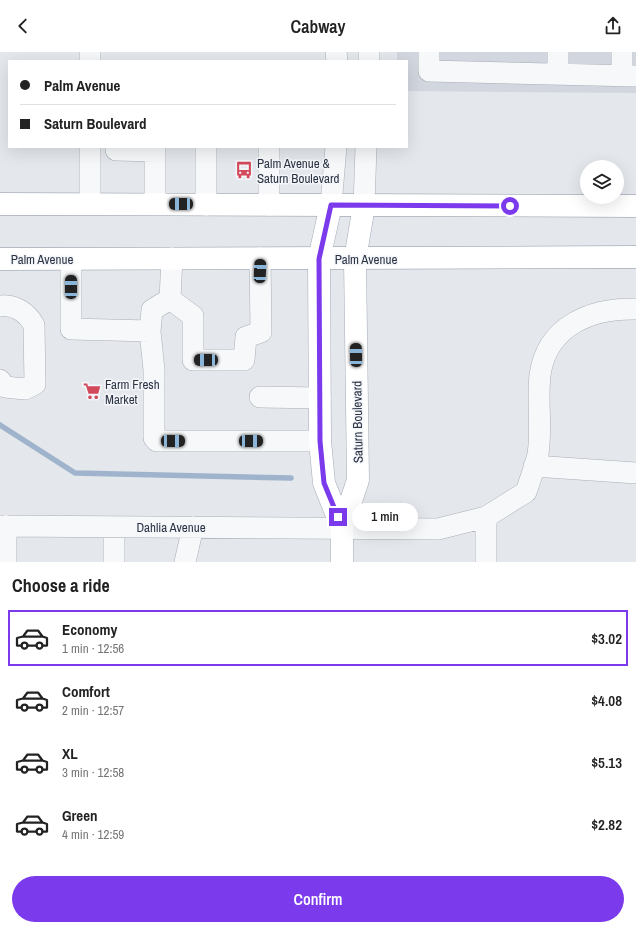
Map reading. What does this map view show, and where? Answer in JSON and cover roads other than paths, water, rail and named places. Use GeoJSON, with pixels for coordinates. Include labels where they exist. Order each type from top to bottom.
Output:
{"type":"FeatureCollection","features":[{"type":"Feature","properties":{"kind":"main road"},"geometry":{"type":"LineString","coordinates":[[0,204],[636,206]]}},
{"type":"Feature","properties":{"kind":"main road","name":"Saturn Boulevard"},"geometry":{"type":"LineString","coordinates":[[331,205],[319,259],[320,441],[324,483],[342,528]]}},
{"type":"Feature","properties":{"kind":"main road","name":"Saturn Boulevard"},"geometry":{"type":"LineString","coordinates":[[342,562],[342,528],[358,480],[355,259],[364,206]]}},
{"type":"Feature","properties":{"kind":"main road","name":"Palm Avenue"},"geometry":{"type":"LineString","coordinates":[[0,259],[636,257]]}},
{"type":"Feature","properties":{"kind":"street"},"geometry":{"type":"LineString","coordinates":[[429,52],[429,71],[629,76],[622,52]]}},
{"type":"Feature","properties":{"kind":"street"},"geometry":{"type":"LineString","coordinates":[[558,52],[558,74]]}},
{"type":"Feature","properties":{"kind":"street"},"geometry":{"type":"LineString","coordinates":[[90,148],[90,204]]}},
{"type":"Feature","properties":{"kind":"street"},"geometry":{"type":"LineString","coordinates":[[116,148],[116,150],[155,149],[155,204]]}},
{"type":"Feature","properties":{"kind":"street"},"geometry":{"type":"LineString","coordinates":[[206,148],[206,205]]}},
{"type":"Feature","properties":{"kind":"street"},"geometry":{"type":"LineString","coordinates":[[269,148],[269,205]]}},
{"type":"Feature","properties":{"kind":"street","name":"Saturn Boulevard"},"geometry":{"type":"LineString","coordinates":[[331,205],[336,148]]}},
{"type":"Feature","properties":{"kind":"street","name":"Saturn Boulevard"},"geometry":{"type":"LineString","coordinates":[[364,206],[366,148]]}},
{"type":"Feature","properties":{"kind":"street"},"geometry":{"type":"LineString","coordinates":[[170,299],[172,258]]}},
{"type":"Feature","properties":{"kind":"street"},"geometry":{"type":"LineString","coordinates":[[170,299],[194,316],[193,360],[244,360],[246,337],[261,332],[260,258]]}},
{"type":"Feature","properties":{"kind":"street"},"geometry":{"type":"LineString","coordinates":[[71,259],[71,329],[150,330]]}},
{"type":"Feature","properties":{"kind":"street"},"geometry":{"type":"LineString","coordinates":[[170,299],[152,310],[150,330],[154,370],[154,438],[157,441],[320,441]]}},
{"type":"Feature","properties":{"kind":"street"},"geometry":{"type":"LineString","coordinates":[[0,306],[9,305],[20,310],[31,319],[34,325],[35,384],[25,388],[5,387],[0,380]]}},
{"type":"Feature","properties":{"kind":"street","name":"Dahlia Avenue"},"geometry":{"type":"LineString","coordinates":[[3,526],[438,529],[486,517],[526,492],[538,454],[540,374],[550,347],[567,327],[589,315],[608,310],[636,309]]}},
{"type":"Feature","properties":{"kind":"street"},"geometry":{"type":"LineString","coordinates":[[260,397],[320,398]]}},
{"type":"Feature","properties":{"kind":"street"},"geometry":{"type":"LineString","coordinates":[[534,466],[636,473]]}},
{"type":"Feature","properties":{"kind":"street"},"geometry":{"type":"LineString","coordinates":[[486,517],[486,556]]}},
{"type":"Feature","properties":{"kind":"street"},"geometry":{"type":"LineString","coordinates":[[3,526],[6,562]]}},
{"type":"Feature","properties":{"kind":"street"},"geometry":{"type":"LineString","coordinates":[[114,527],[114,562]]}},
{"type":"Feature","properties":{"kind":"street"},"geometry":{"type":"LineString","coordinates":[[185,562],[194,527]]}},
{"type":"Feature","properties":{"kind":"waterway"},"geometry":{"type":"LineString","coordinates":[[0,425],[75,473],[291,478]]}},
{"type":"Feature","properties":{"kind":"place","name":"Palm Avenue & Saturn Boulevard"},"geometry":{"type":"Point","coordinates":[244,170]}},
{"type":"Feature","properties":{"kind":"place","name":"Farm Fresh Market"},"geometry":{"type":"Point","coordinates":[92,391]}}]}
